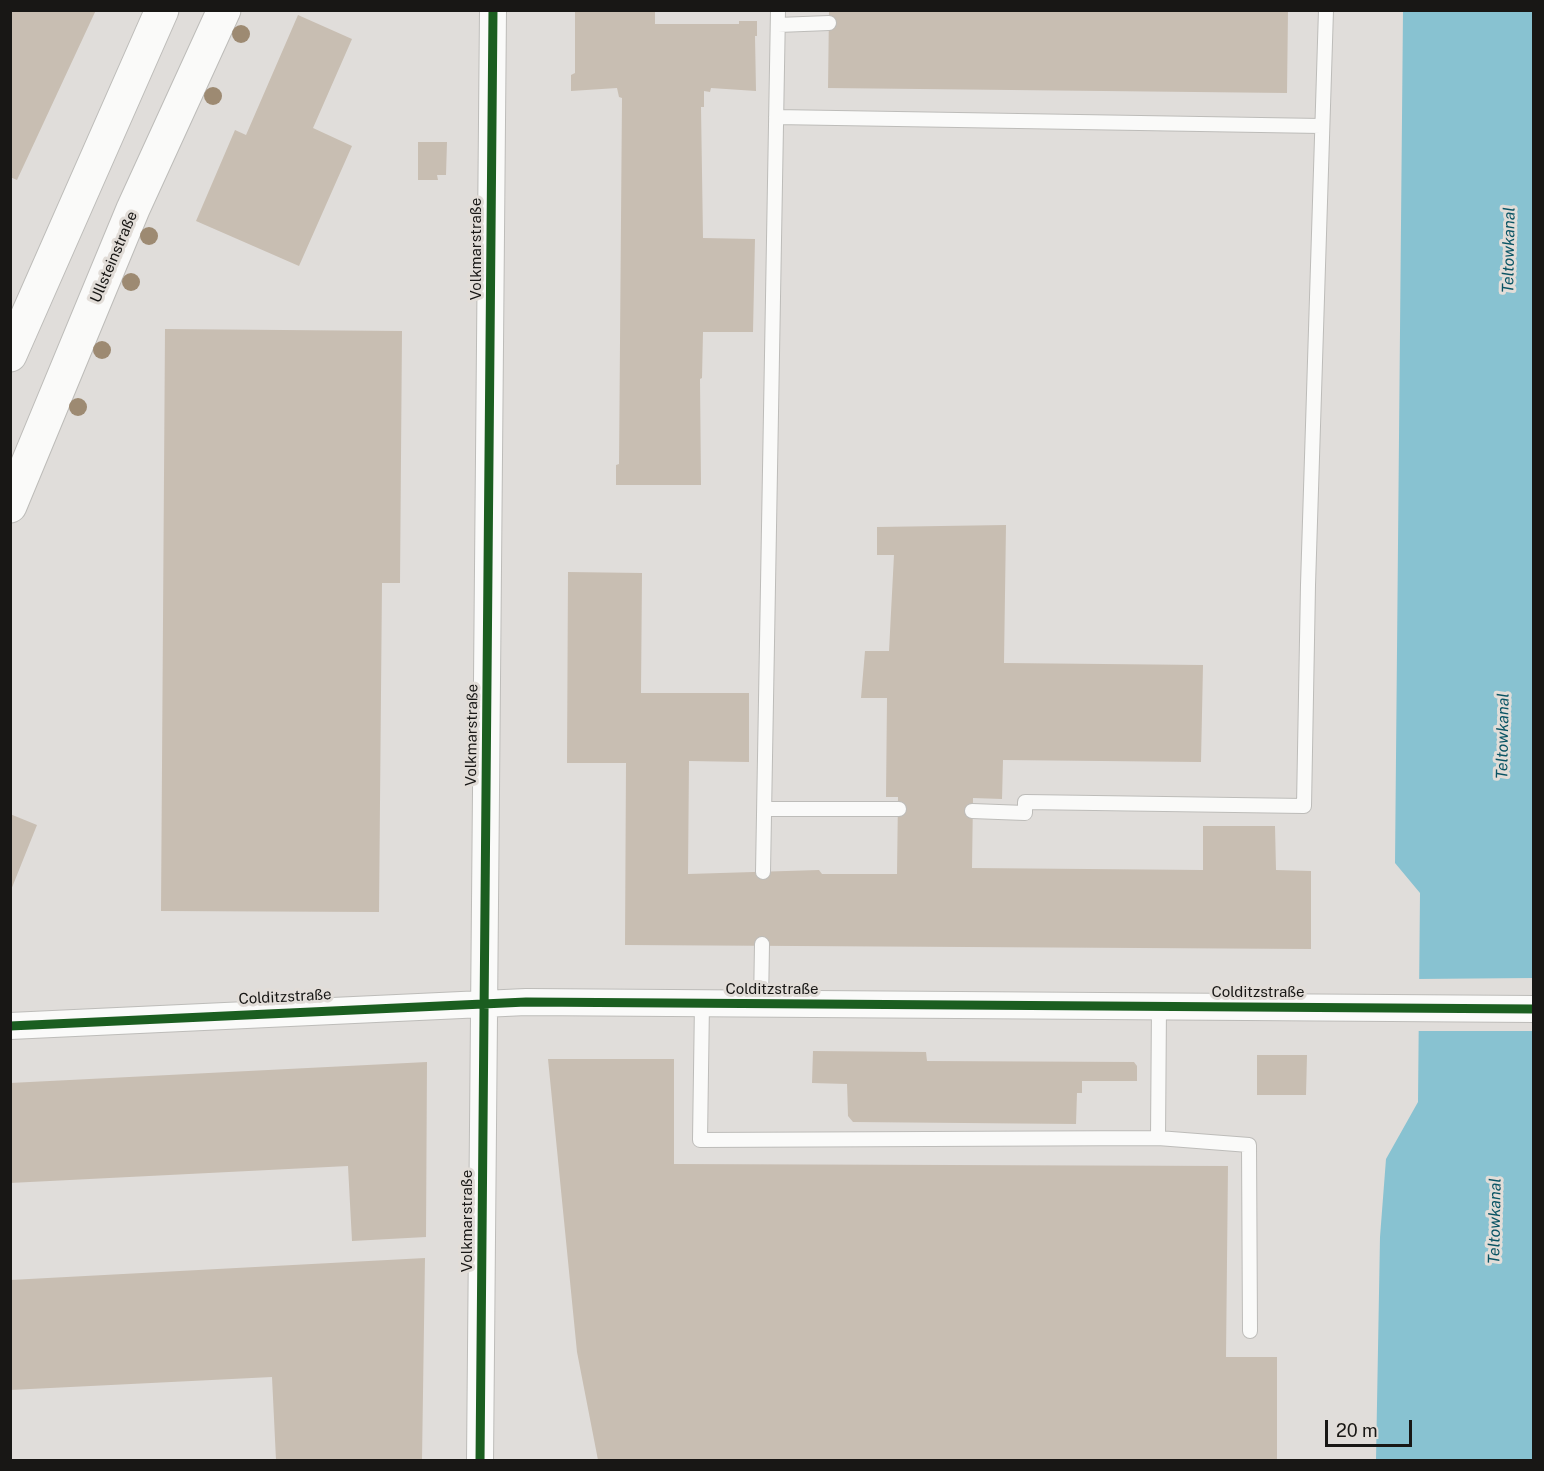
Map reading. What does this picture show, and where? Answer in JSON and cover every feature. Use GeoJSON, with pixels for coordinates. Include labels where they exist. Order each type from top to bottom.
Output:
{"type":"FeatureCollection","features":[{"type":"Feature","properties":{"kind":"street"},"geometry":{"type":"LineString","coordinates":[[10,355],[162,10]]}},
{"type":"Feature","properties":{"kind":"street","name":"Ullsteinstraße"},"geometry":{"type":"LineString","coordinates":[[10,506],[133,209],[224,10]]}},
{"type":"Feature","properties":{"kind":"street","name":"Volkmarstraße"},"geometry":{"type":"LineString","coordinates":[[480,1461],[493,10]]}},
{"type":"Feature","properties":{"kind":"street","name":"Colditzstraße"},"geometry":{"type":"LineString","coordinates":[[10,1026],[484,1003],[1533,1009]]}},
{"type":"Feature","properties":{"kind":"lane"},"geometry":{"type":"LineString","coordinates":[[763,872],[778,10]]}},
{"type":"Feature","properties":{"kind":"lane"},"geometry":{"type":"LineString","coordinates":[[972,811],[1025,813],[1025,802],[1304,806],[1326,10]]}},
{"type":"Feature","properties":{"kind":"lane"},"geometry":{"type":"LineString","coordinates":[[778,25],[829,23]]}},
{"type":"Feature","properties":{"kind":"lane"},"geometry":{"type":"LineString","coordinates":[[776,117],[1321,126]]}},
{"type":"Feature","properties":{"kind":"lane"},"geometry":{"type":"LineString","coordinates":[[765,809],[899,809]]}},
{"type":"Feature","properties":{"kind":"lane"},"geometry":{"type":"LineString","coordinates":[[761,1004],[762,944]]}},
{"type":"Feature","properties":{"kind":"lane"},"geometry":{"type":"LineString","coordinates":[[702,1003],[700,1140],[1158,1138],[1249,1145],[1250,1331]]}},
{"type":"Feature","properties":{"kind":"lane"},"geometry":{"type":"LineString","coordinates":[[1158,1138],[1159,1006]]}},
{"type":"Feature","properties":{"kind":"water","name":"Teltowkanal"},"geometry":{"type":"Polygon","coordinates":[[[1403,11],[1533,11],[1533,1460],[1376,1460],[1380,1237],[1386,1159],[1418,1102],[1420,893],[1395,863],[1403,11]]]}},
{"type":"Feature","properties":{"kind":"pier"},"geometry":{"type":"Polygon","coordinates":[[[1533,978],[1533,1031],[1415,1031],[1416,979],[1533,978]]]}},
{"type":"Feature","properties":{"kind":"building"},"geometry":{"type":"Polygon","coordinates":[[[10,10],[96,10],[17,180],[10,177],[10,10]]]}},
{"type":"Feature","properties":{"kind":"building"},"geometry":{"type":"Polygon","coordinates":[[[575,10],[655,10],[655,24],[739,24],[739,21],[757,21],[756,91],[711,88],[710,92],[704,91],[704,107],[701,107],[703,238],[755,239],[753,332],[703,332],[702,378],[700,379],[701,485],[616,485],[616,465],[619,464],[622,98],[619,97],[617,88],[571,91],[571,75],[575,73],[575,10]]]}},
{"type":"Feature","properties":{"kind":"building"},"geometry":{"type":"Polygon","coordinates":[[[829,10],[1288,10],[1287,93],[828,88],[829,10]]]}},
{"type":"Feature","properties":{"kind":"building"},"geometry":{"type":"Polygon","coordinates":[[[298,15],[352,39],[313,128],[352,146],[299,266],[196,221],[235,130],[246,135],[298,15]]]}},
{"type":"Feature","properties":{"kind":"building"},"geometry":{"type":"Polygon","coordinates":[[[418,142],[447,142],[446,175],[437,175],[438,180],[418,180],[418,142]]]}},
{"type":"Feature","properties":{"kind":"building"},"geometry":{"type":"Polygon","coordinates":[[[165,329],[402,331],[400,583],[382,583],[379,912],[161,911],[165,329]]]}},
{"type":"Feature","properties":{"kind":"building"},"geometry":{"type":"Polygon","coordinates":[[[1006,525],[1004,663],[1203,665],[1201,762],[1003,760],[1002,799],[973,798],[972,868],[1203,870],[1203,826],[1275,826],[1276,870],[1311,871],[1311,949],[625,945],[626,763],[567,763],[568,572],[642,573],[641,693],[749,693],[749,762],[689,761],[688,874],[819,870],[822,874],[897,874],[898,797],[886,797],[887,698],[861,698],[865,651],[889,651],[894,555],[877,555],[877,527],[1006,525]]]}},
{"type":"Feature","properties":{"kind":"building"},"geometry":{"type":"Polygon","coordinates":[[[10,814],[37,825],[11,890],[10,890],[10,814]]]}},
{"type":"Feature","properties":{"kind":"building"},"geometry":{"type":"Polygon","coordinates":[[[813,1051],[926,1052],[927,1061],[1134,1062],[1137,1066],[1137,1081],[1082,1081],[1082,1093],[1077,1093],[1076,1124],[853,1122],[848,1116],[847,1084],[812,1083],[813,1051]]]}},
{"type":"Feature","properties":{"kind":"building"},"geometry":{"type":"Polygon","coordinates":[[[1257,1055],[1307,1055],[1306,1095],[1257,1095],[1257,1055]]]}},
{"type":"Feature","properties":{"kind":"building"},"geometry":{"type":"Polygon","coordinates":[[[548,1059],[674,1059],[674,1164],[1228,1166],[1226,1357],[1277,1357],[1277,1460],[598,1460],[577,1352],[548,1059]]]}},
{"type":"Feature","properties":{"kind":"building"},"geometry":{"type":"Polygon","coordinates":[[[427,1062],[426,1237],[352,1241],[348,1166],[10,1183],[10,1083],[427,1062]]]}},
{"type":"Feature","properties":{"kind":"building"},"geometry":{"type":"Polygon","coordinates":[[[425,1258],[422,1460],[276,1460],[272,1377],[10,1390],[10,1280],[425,1258]]]}},
{"type":"Feature","properties":{"kind":"cycle path"},"geometry":{"type":"LineString","coordinates":[[480,1460],[493,10]]}},
{"type":"Feature","properties":{"kind":"cycle path"},"geometry":{"type":"LineString","coordinates":[[10,1026],[526,1002],[1534,1009]]}}]}
